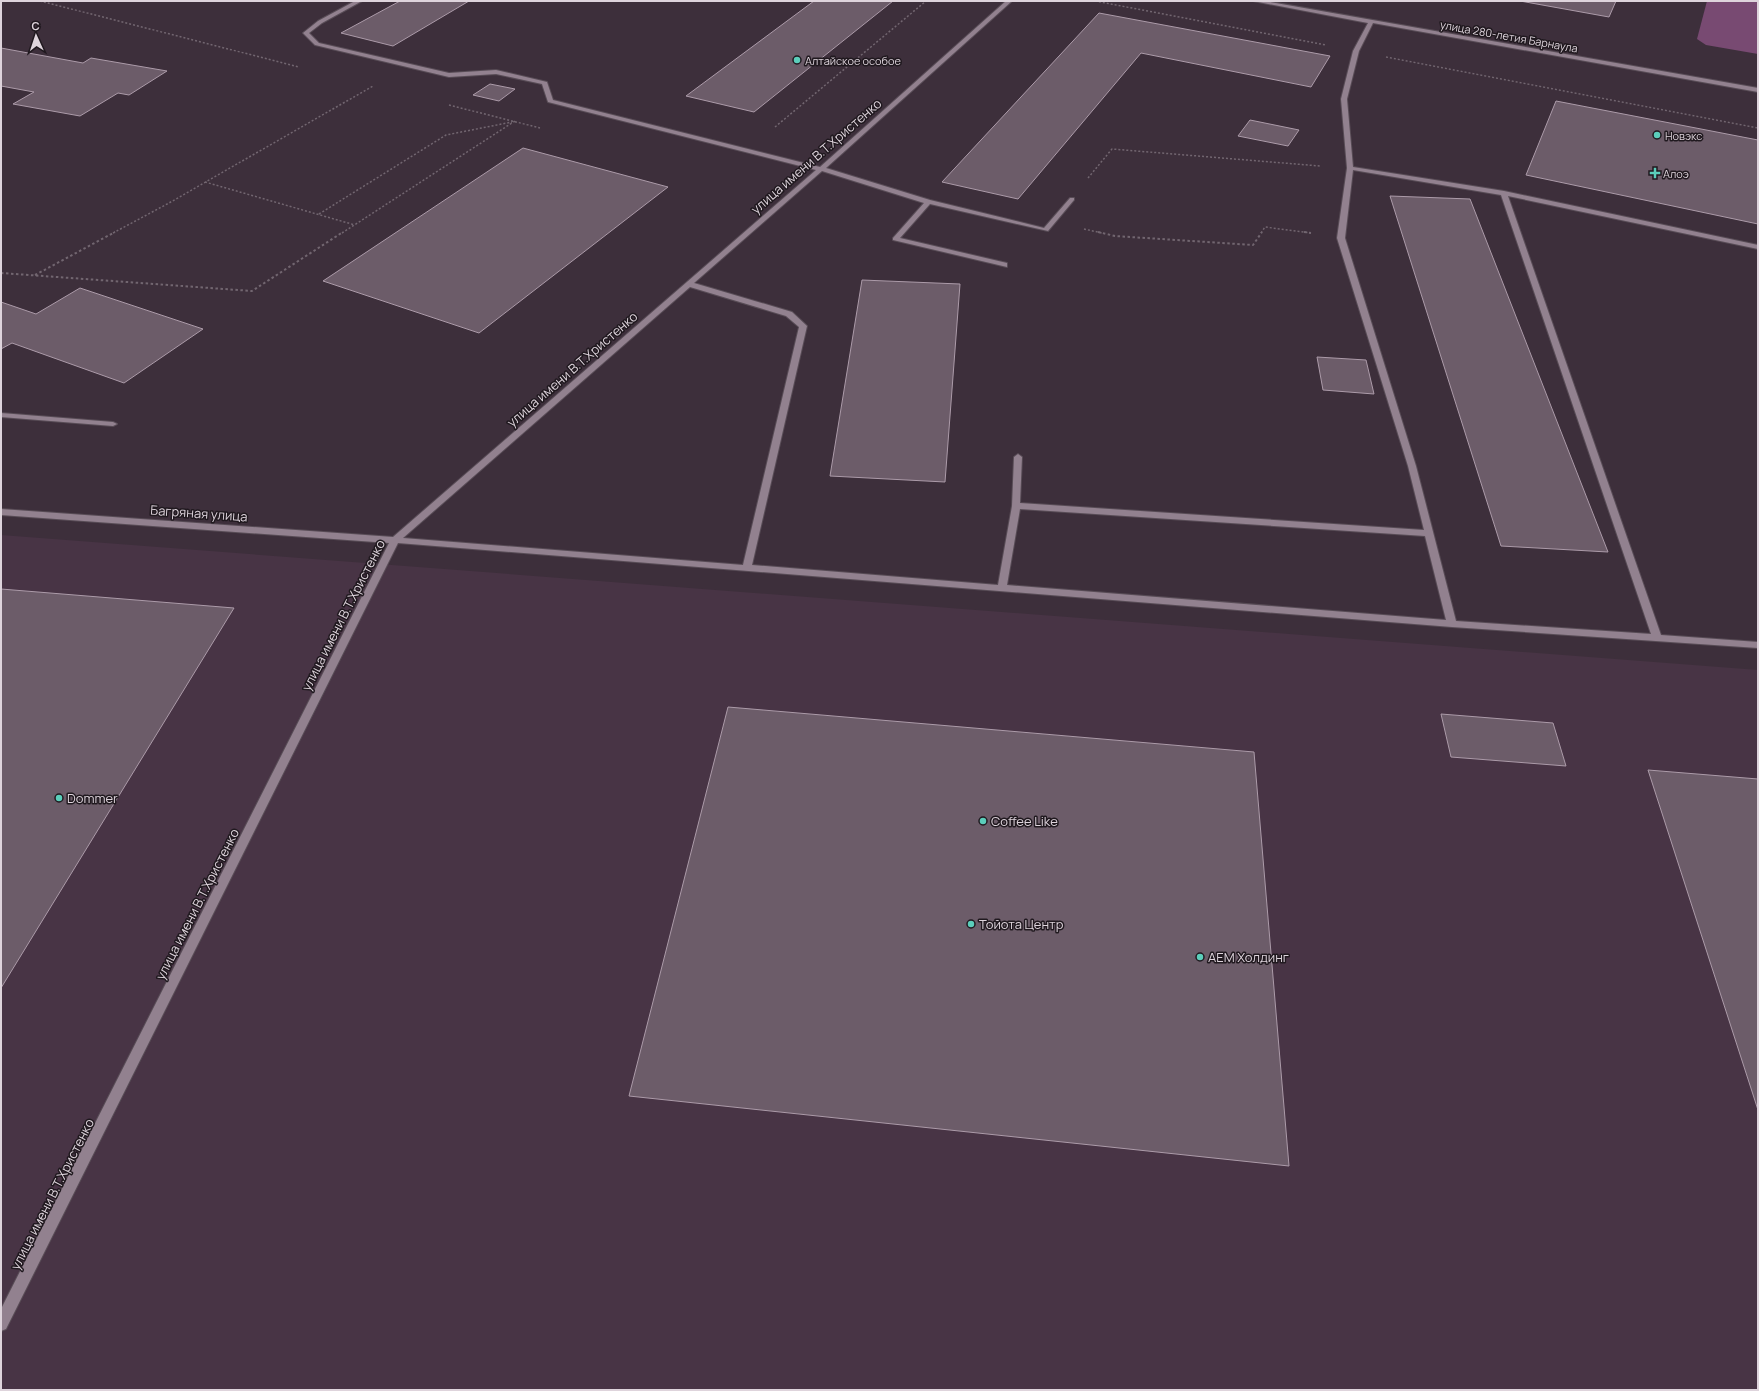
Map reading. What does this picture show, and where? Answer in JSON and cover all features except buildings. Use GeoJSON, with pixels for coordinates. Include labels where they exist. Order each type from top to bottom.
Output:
{"type":"FeatureCollection","features":[{"type":"Feature","properties":{"kind":"street"},"geometry":{"type":"LineString","coordinates":[[359,1],[320,22],[306,33],[317,44],[449,75],[496,72],[544,84],[550,102],[821,169],[928,202],[1046,230],[1072,199]]}},
{"type":"Feature","properties":{"kind":"street","name":"улица имени В.Т.Христенко"},"geometry":{"type":"LineString","coordinates":[[1,1324],[395,540],[821,169],[1009,1]]}},
{"type":"Feature","properties":{"kind":"street","name":"улица 280-летия Барнаула"},"geometry":{"type":"LineString","coordinates":[[1256,1],[1758,90]]}},
{"type":"Feature","properties":{"kind":"street"},"geometry":{"type":"LineString","coordinates":[[1371,22],[1356,51],[1344,99],[1350,168],[1341,238],[1412,466],[1452,624]]}},
{"type":"Feature","properties":{"kind":"street"},"geometry":{"type":"LineString","coordinates":[[1350,168],[1504,193],[1758,247]]}},
{"type":"Feature","properties":{"kind":"street"},"geometry":{"type":"LineString","coordinates":[[1504,193],[1657,638]]}},
{"type":"Feature","properties":{"kind":"street"},"geometry":{"type":"LineString","coordinates":[[928,202],[895,239],[1004,265]]}},
{"type":"Feature","properties":{"kind":"street"},"geometry":{"type":"LineString","coordinates":[[688,284],[789,314],[803,326],[747,568]]}},
{"type":"Feature","properties":{"kind":"street"},"geometry":{"type":"LineString","coordinates":[[1,415],[113,424]]}},
{"type":"Feature","properties":{"kind":"street"},"geometry":{"type":"LineString","coordinates":[[1002,588],[1016,506],[1018,457]]}},
{"type":"Feature","properties":{"kind":"street"},"geometry":{"type":"LineString","coordinates":[[1016,506],[1429,533]]}},
{"type":"Feature","properties":{"kind":"street","name":"Багряная улица"},"geometry":{"type":"LineString","coordinates":[[1,512],[395,540],[1452,624],[1758,645]]}},
{"type":"Feature","properties":{"kind":"path"},"geometry":{"type":"LineString","coordinates":[[746,151],[926,1]]}},
{"type":"Feature","properties":{"kind":"path"},"geometry":{"type":"LineString","coordinates":[[1095,1],[1758,128]]}},
{"type":"Feature","properties":{"kind":"path"},"geometry":{"type":"LineString","coordinates":[[34,276],[205,182],[373,86]]}},
{"type":"Feature","properties":{"kind":"path"},"geometry":{"type":"LineString","coordinates":[[1,274],[252,291],[515,121],[446,135],[319,214]]}},
{"type":"Feature","properties":{"kind":"path"},"geometry":{"type":"LineString","coordinates":[[1072,199],[1112,149],[1350,168]]}},
{"type":"Feature","properties":{"kind":"path"},"geometry":{"type":"LineString","coordinates":[[205,182],[355,224]]}},
{"type":"Feature","properties":{"kind":"path"},"geometry":{"type":"LineString","coordinates":[[1052,222],[1115,236],[1253,245],[1265,227],[1341,238]]}},
{"type":"Feature","properties":{"kind":"shaded area"},"geometry":{"type":"Polygon","coordinates":[[[1707,1],[1758,1],[1758,54],[1706,45],[1697,39],[1707,1]]]}},
{"type":"Feature","properties":{"kind":"shaded area"},"geometry":{"type":"Polygon","coordinates":[[[1,535],[1758,670],[1758,1390],[1,1390],[1,535]]]}},
{"type":"Feature","properties":{"kind":"place","name":"Алтайское особое"},"geometry":{"type":"Point","coordinates":[797,60]}},
{"type":"Feature","properties":{"kind":"place","name":"Новэкс"},"geometry":{"type":"Point","coordinates":[1657,135]}},
{"type":"Feature","properties":{"kind":"place","name":"Алоэ"},"geometry":{"type":"Point","coordinates":[1655,173]}},
{"type":"Feature","properties":{"kind":"place","name":"Dommer"},"geometry":{"type":"Point","coordinates":[59,798]}},
{"type":"Feature","properties":{"kind":"place","name":"Coffee Like"},"geometry":{"type":"Point","coordinates":[983,821]}},
{"type":"Feature","properties":{"kind":"place","name":"Тойота Центр"},"geometry":{"type":"Point","coordinates":[971,924]}},
{"type":"Feature","properties":{"kind":"place","name":"АЕМ Холдинг"},"geometry":{"type":"Point","coordinates":[1200,957]}}]}
